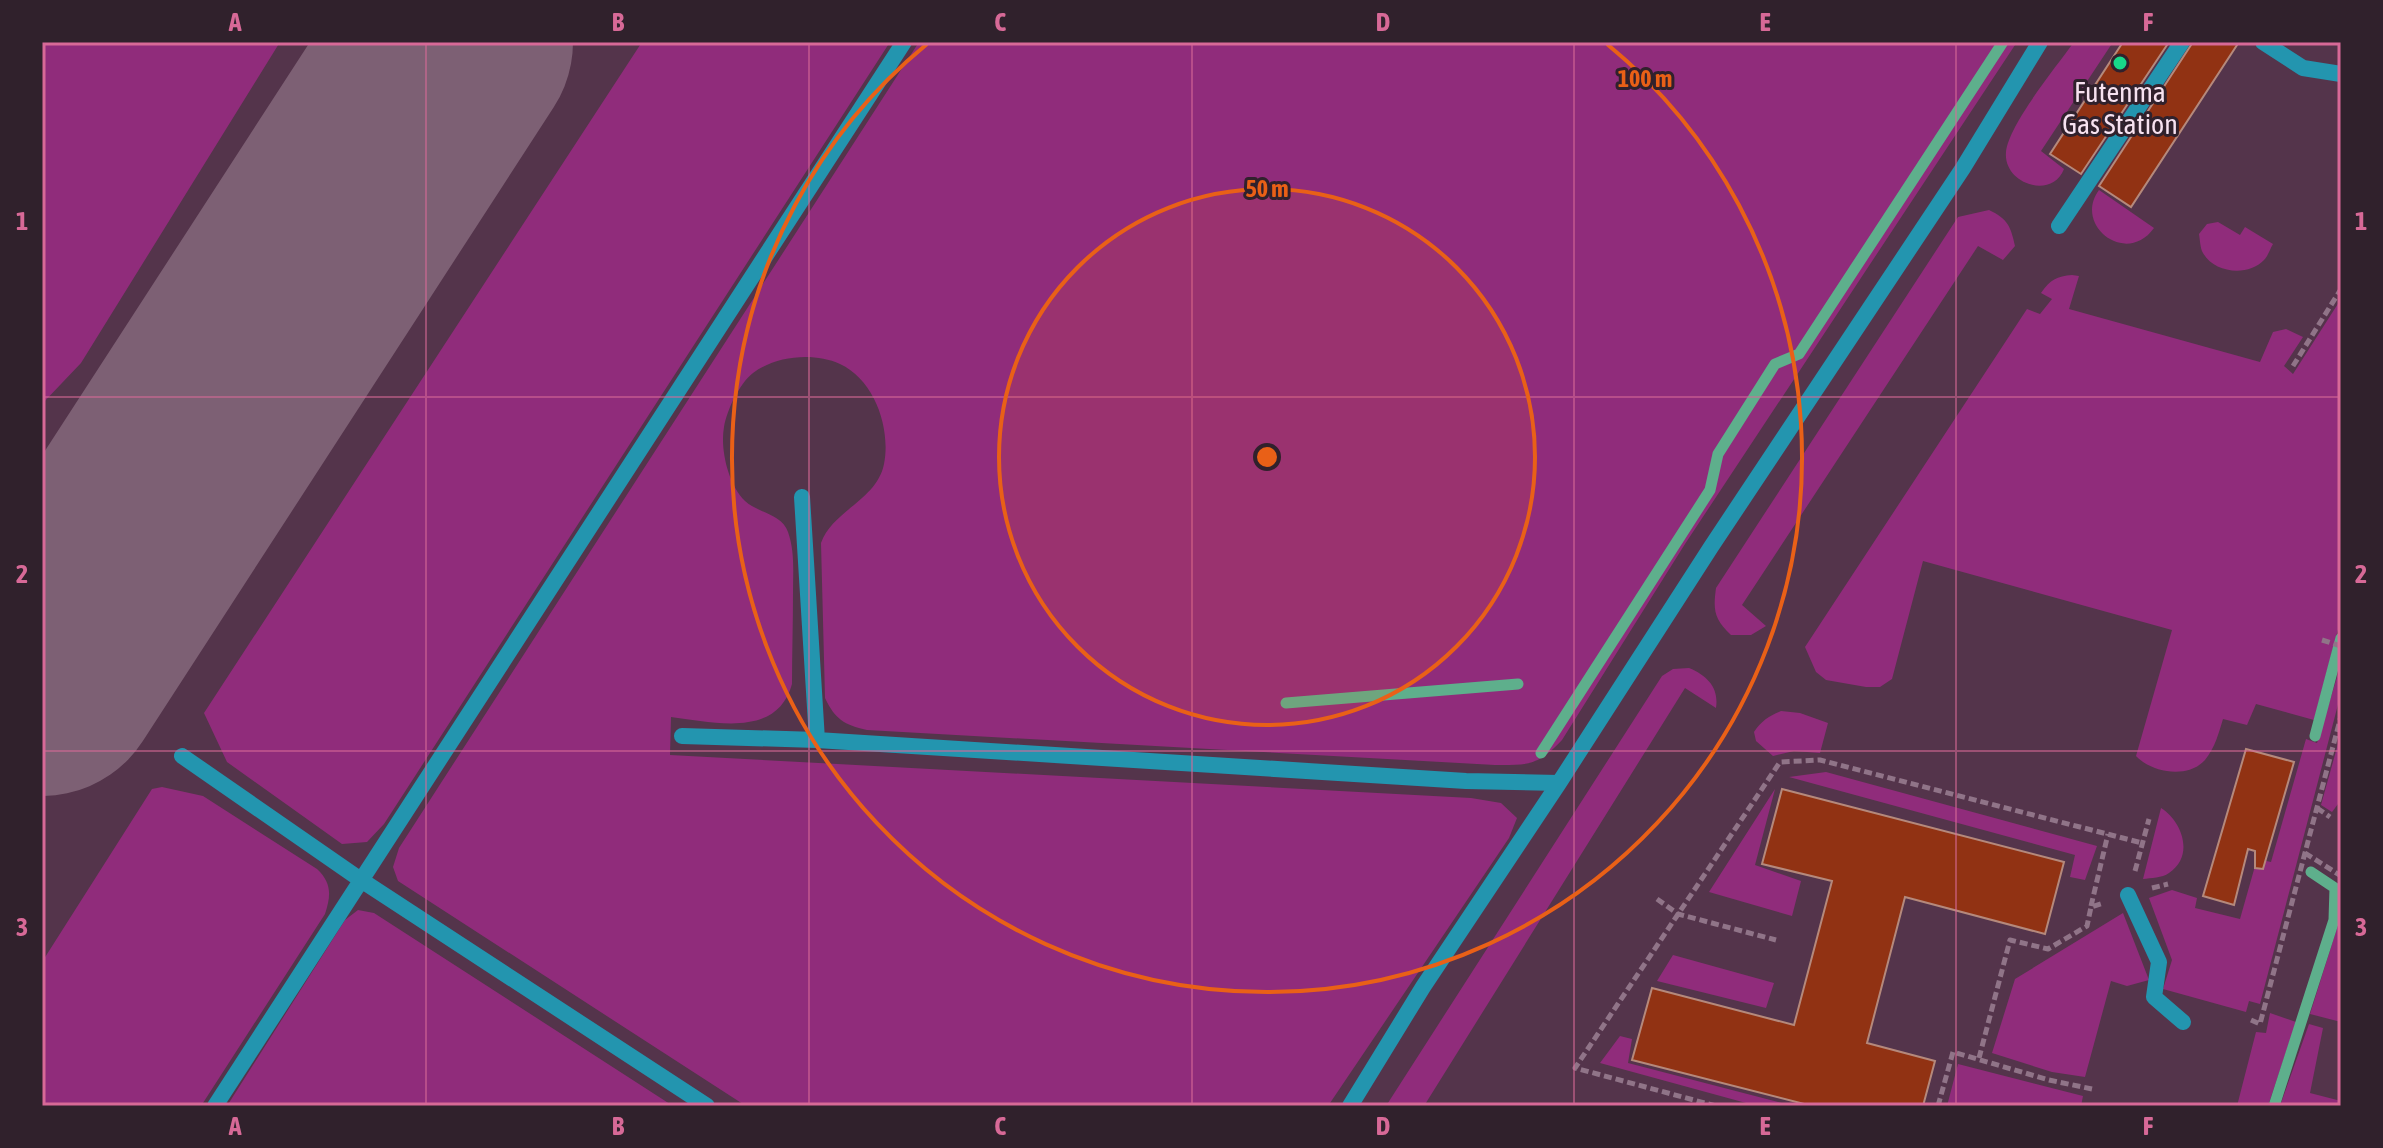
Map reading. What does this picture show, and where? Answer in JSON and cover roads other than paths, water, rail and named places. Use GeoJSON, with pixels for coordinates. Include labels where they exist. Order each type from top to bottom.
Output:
{"type":"FeatureCollection","features":[{"type":"Feature","properties":{"kind":"lane"},"geometry":{"type":"LineString","coordinates":[[215,1106],[904,42]]}},
{"type":"Feature","properties":{"kind":"lane"},"geometry":{"type":"LineString","coordinates":[[1350,1106],[1423,987],[1963,168],[2040,42]]}},
{"type":"Feature","properties":{"kind":"lane"},"geometry":{"type":"LineString","coordinates":[[2059,226],[2182,42]]}},
{"type":"Feature","properties":{"kind":"lane"},"geometry":{"type":"LineString","coordinates":[[2263,42],[2303,68],[2341,74]]}},
{"type":"Feature","properties":{"kind":"lane"},"geometry":{"type":"LineString","coordinates":[[802,497],[817,740]]}},
{"type":"Feature","properties":{"kind":"lane"},"geometry":{"type":"LineString","coordinates":[[682,736],[817,740],[1466,781],[1559,783]]}},
{"type":"Feature","properties":{"kind":"lane"},"geometry":{"type":"LineString","coordinates":[[182,756],[361,880],[707,1106]]}},
{"type":"Feature","properties":{"kind":"lane"},"geometry":{"type":"LineString","coordinates":[[2128,895],[2159,962],[2154,997],[2183,1022]]}},
{"type":"Feature","properties":{"kind":"waterway"},"geometry":{"type":"LineString","coordinates":[[1541,753],[1710,490],[1718,454],[1775,364],[1799,354],[2003,42]]}},
{"type":"Feature","properties":{"kind":"waterway"},"geometry":{"type":"LineString","coordinates":[[2315,736],[2341,638]]}},
{"type":"Feature","properties":{"kind":"waterway"},"geometry":{"type":"LineString","coordinates":[[1286,703],[1518,684]]}},
{"type":"Feature","properties":{"kind":"waterway"},"geometry":{"type":"LineString","coordinates":[[2311,872],[2341,892]]}},
{"type":"Feature","properties":{"kind":"waterway"},"geometry":{"type":"LineString","coordinates":[[2274,1106],[2334,920],[2335,888]]}},
{"type":"Feature","properties":{"kind":"place","name":"Futenma Gas Station"},"geometry":{"type":"Point","coordinates":[2120,63]}}]}
